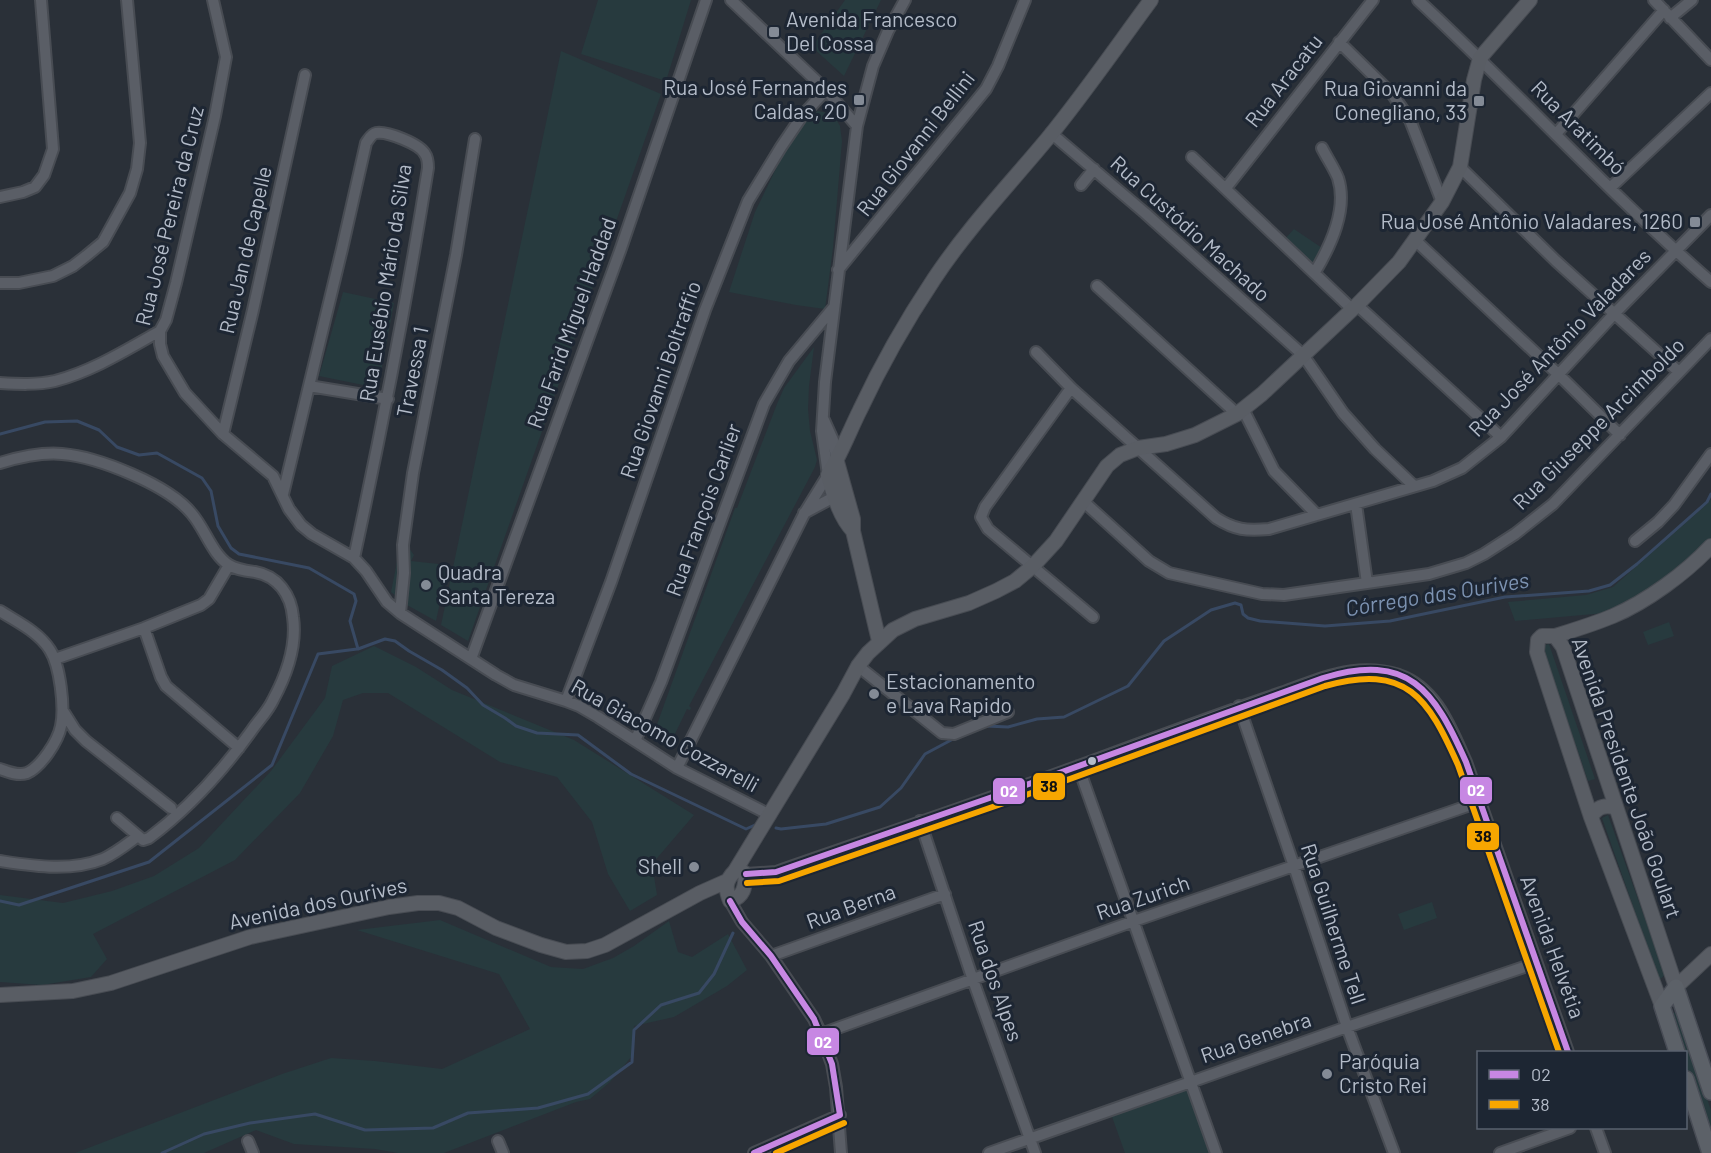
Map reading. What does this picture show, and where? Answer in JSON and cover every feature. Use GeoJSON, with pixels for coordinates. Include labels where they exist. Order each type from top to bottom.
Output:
{"type":"FeatureCollection","features":[{"type":"Feature","properties":{"kind":"main road"},"geometry":{"type":"LineString","coordinates":[[1662,1006],[1676,987]]}},
{"type":"Feature","properties":{"kind":"main road","name":"Avenida Presidente João Goulart"},"geometry":{"type":"LineString","coordinates":[[1676,987],[1711,1092]]}},
{"type":"Feature","properties":{"kind":"main road","name":"Avenida Presidente João Goulart"},"geometry":{"type":"LineString","coordinates":[[1662,1006],[1676,1051]]}},
{"type":"Feature","properties":{"kind":"main road"},"geometry":{"type":"LineString","coordinates":[[1687,1082],[1710,1153]]}},
{"type":"Feature","properties":{"kind":"street"},"geometry":{"type":"LineString","coordinates":[[0,197],[35,187],[44,175],[53,149],[41,0]]}},
{"type":"Feature","properties":{"kind":"street"},"geometry":{"type":"LineString","coordinates":[[0,283],[19,283],[53,276],[73,266],[103,242],[130,193],[137,169],[140,143],[127,0]]}},
{"type":"Feature","properties":{"kind":"street","name":"Rua José Pereira da Cruz"},"geometry":{"type":"LineString","coordinates":[[213,0],[226,57],[215,116],[176,283],[166,320],[160,331],[163,356],[185,393],[223,434],[273,476],[289,509],[302,525],[312,534],[354,558],[366,571],[387,602]]}},
{"type":"Feature","properties":{"kind":"street","name":"Rua Farid Miguel Haddad"},"geometry":{"type":"LineString","coordinates":[[471,658],[620,251],[706,0]]}},
{"type":"Feature","properties":{"kind":"street"},"geometry":{"type":"LineString","coordinates":[[730,0],[743,4],[826,90],[857,126]]}},
{"type":"Feature","properties":{"kind":"street"},"geometry":{"type":"LineString","coordinates":[[879,641],[853,531],[853,519],[828,475],[822,417],[857,126],[873,66],[905,0]]}},
{"type":"Feature","properties":{"kind":"street","name":"Rua Giovanni Bellini"},"geometry":{"type":"LineString","coordinates":[[838,271],[986,89],[1025,0]]}},
{"type":"Feature","properties":{"kind":"street"},"geometry":{"type":"LineString","coordinates":[[676,768],[804,514],[837,462],[860,409],[893,345],[926,291],[975,223],[1051,133],[1151,0]]}},
{"type":"Feature","properties":{"kind":"street","name":"Rua Aracatu"},"geometry":{"type":"LineString","coordinates":[[1226,188],[1373,0]]}},
{"type":"Feature","properties":{"kind":"street","name":"Rua Aratimbó"},"geometry":{"type":"LineString","coordinates":[[1418,0],[1676,251],[1711,282]]}},
{"type":"Feature","properties":{"kind":"street"},"geometry":{"type":"LineString","coordinates":[[841,1153],[840,1115],[832,1064],[821,1034],[814,1019],[771,956],[742,922],[737,884],[752,846],[858,666],[879,641],[893,630],[915,619],[969,603],[1014,581],[1033,566],[1056,542],[1107,466],[1120,455],[1138,448],[1166,444],[1196,435],[1240,412],[1355,307],[1399,262],[1442,202],[1460,167],[1474,80],[1480,58],[1530,0]]}},
{"type":"Feature","properties":{"kind":"street"},"geometry":{"type":"LineString","coordinates":[[1654,0],[1711,60]]}},
{"type":"Feature","properties":{"kind":"street"},"geometry":{"type":"LineString","coordinates":[[1556,134],[1667,14],[1692,0]]}},
{"type":"Feature","properties":{"kind":"street"},"geometry":{"type":"LineString","coordinates":[[1339,42],[1393,95],[1410,120],[1442,202]]}},
{"type":"Feature","properties":{"kind":"street","name":"Rua Jan de Capelle"},"geometry":{"type":"LineString","coordinates":[[223,434],[305,75]]}},
{"type":"Feature","properties":{"kind":"street","name":"Rua Giovanni Boltraffio"},"geometry":{"type":"LineString","coordinates":[[566,700],[611,582],[705,310],[748,201],[802,116],[826,90]]}},
{"type":"Feature","properties":{"kind":"street"},"geometry":{"type":"LineString","coordinates":[[1611,188],[1711,93]]}},
{"type":"Feature","properties":{"kind":"street","name":"Rua Eusébio Mário da Silva"},"geometry":{"type":"LineString","coordinates":[[283,494],[366,143],[371,136],[377,133],[386,134],[419,147],[425,153],[428,168],[388,399],[354,558]]}},
{"type":"Feature","properties":{"kind":"street","name":"Rua Custódio Machado"},"geometry":{"type":"LineString","coordinates":[[1051,133],[1145,213],[1303,355],[1343,413],[1414,486]]}},
{"type":"Feature","properties":{"kind":"street","name":"Travessa 1"},"geometry":{"type":"LineString","coordinates":[[400,613],[404,573],[403,544],[413,472],[456,255],[475,139]]}},
{"type":"Feature","properties":{"kind":"street"},"geometry":{"type":"LineString","coordinates":[[1315,272],[1332,235],[1341,202],[1337,177],[1322,148]]}},
{"type":"Feature","properties":{"kind":"street"},"geometry":{"type":"LineString","coordinates":[[1192,157],[1281,242],[1502,437]]}},
{"type":"Feature","properties":{"kind":"street"},"geometry":{"type":"LineString","coordinates":[[1460,167],[1556,261],[1678,372]]}},
{"type":"Feature","properties":{"kind":"street"},"geometry":{"type":"LineString","coordinates":[[1081,184],[1094,169]]}},
{"type":"Feature","properties":{"kind":"street","name":"Rua José Antônio Valadares"},"geometry":{"type":"LineString","coordinates":[[1036,352],[1071,388],[1216,518],[1240,529],[1269,529],[1433,481],[1462,468],[1502,437],[1615,313],[1711,215]]}},
{"type":"Feature","properties":{"kind":"street"},"geometry":{"type":"LineString","coordinates":[[1415,240],[1620,435]]}},
{"type":"Feature","properties":{"kind":"street"},"geometry":{"type":"LineString","coordinates":[[1097,286],[1240,412],[1274,471],[1317,515]]}},
{"type":"Feature","properties":{"kind":"street","name":"Rua François Carlier"},"geometry":{"type":"LineString","coordinates":[[635,741],[677,641],[764,404],[789,361],[834,307]]}},
{"type":"Feature","properties":{"kind":"street"},"geometry":{"type":"LineString","coordinates":[[0,383],[29,384],[54,381],[108,360],[160,331]]}},
{"type":"Feature","properties":{"kind":"street","name":"Rua Giuseppe Arcimboldo"},"geometry":{"type":"LineString","coordinates":[[1084,502],[1149,561],[1169,573],[1262,594],[1284,595],[1429,574],[1453,568],[1484,554],[1545,511],[1711,339]]}},
{"type":"Feature","properties":{"kind":"street"},"geometry":{"type":"LineString","coordinates":[[309,386],[388,399]]}},
{"type":"Feature","properties":{"kind":"street"},"geometry":{"type":"LineString","coordinates":[[1071,388],[985,507],[981,517],[988,528],[1093,617]]}},
{"type":"Feature","properties":{"kind":"street"},"geometry":{"type":"LineString","coordinates":[[822,417],[833,440],[839,492]]}},
{"type":"Feature","properties":{"kind":"street"},"geometry":{"type":"LineString","coordinates":[[0,463],[38,454],[61,453],[88,458],[144,480],[168,493],[192,512],[216,551],[229,565],[274,579],[287,596],[291,606],[294,619],[293,640],[282,681],[272,703],[239,748],[195,797],[159,831],[143,840],[117,818]]}},
{"type":"Feature","properties":{"kind":"street"},"geometry":{"type":"LineString","coordinates":[[1635,541],[1674,505],[1711,454]]}},
{"type":"Feature","properties":{"kind":"street"},"geometry":{"type":"LineString","coordinates":[[804,514],[839,492]]}},
{"type":"Feature","properties":{"kind":"street"},"geometry":{"type":"LineString","coordinates":[[1356,504],[1367,583]]}},
{"type":"Feature","properties":{"kind":"street"},"geometry":{"type":"LineString","coordinates":[[1555,636],[1615,615],[1643,599],[1686,570],[1711,546]]}},
{"type":"Feature","properties":{"kind":"street"},"geometry":{"type":"LineString","coordinates":[[55,660],[192,609],[209,599],[229,565]]}},
{"type":"Feature","properties":{"kind":"street","name":"Rua Giacomo Cozzarelli"},"geometry":{"type":"LineString","coordinates":[[387,602],[400,613],[496,675],[514,685],[566,700],[598,717],[676,768],[770,815]]}},
{"type":"Feature","properties":{"kind":"street"},"geometry":{"type":"LineString","coordinates":[[0,611],[39,637],[50,649],[55,660],[63,711],[61,729],[50,751],[39,764],[26,773],[13,774],[0,769]]}},
{"type":"Feature","properties":{"kind":"street"},"geometry":{"type":"LineString","coordinates":[[144,628],[166,686],[239,748]]}},
{"type":"Feature","properties":{"kind":"street","name":"Avenida Presidente João Goulart"},"geometry":{"type":"LineString","coordinates":[[1662,1006],[1590,817],[1537,652],[1538,640],[1542,636],[1555,636],[1563,647],[1676,987]]}},
{"type":"Feature","properties":{"kind":"street"},"geometry":{"type":"LineString","coordinates":[[858,666],[937,730],[947,734],[964,730],[1008,712]]}},
{"type":"Feature","properties":{"kind":"street","name":"Avenida Helvétia"},"geometry":{"type":"LineString","coordinates":[[737,884],[1335,674],[1357,670],[1398,675],[1415,682],[1436,703],[1466,762],[1567,1051]]}},
{"type":"Feature","properties":{"kind":"street","name":"Rua Guilherme Tell"},"geometry":{"type":"LineString","coordinates":[[1239,706],[1347,1027],[1394,1153]]}},
{"type":"Feature","properties":{"kind":"street"},"geometry":{"type":"LineString","coordinates":[[63,711],[75,730],[86,741],[171,808]]}},
{"type":"Feature","properties":{"kind":"street"},"geometry":{"type":"LineString","coordinates":[[1078,766],[1216,1153]]}},
{"type":"Feature","properties":{"kind":"street"},"geometry":{"type":"LineString","coordinates":[[1582,787],[1595,790],[1602,786],[1606,778]]}},
{"type":"Feature","properties":{"kind":"street","name":"Rua Zurich"},"geometry":{"type":"LineString","coordinates":[[821,1034],[1134,921],[1479,802]]}},
{"type":"Feature","properties":{"kind":"street"},"geometry":{"type":"LineString","coordinates":[[1590,817],[1603,806],[1616,808]]}},
{"type":"Feature","properties":{"kind":"street","name":"Rua dos Alpes"},"geometry":{"type":"LineString","coordinates":[[920,821],[973,980],[1035,1153]]}},
{"type":"Feature","properties":{"kind":"street"},"geometry":{"type":"LineString","coordinates":[[0,861],[66,867],[85,864],[104,858],[138,836]]}},
{"type":"Feature","properties":{"kind":"street","name":"Avenida dos Ourives"},"geometry":{"type":"LineString","coordinates":[[0,996],[73,991],[111,983],[250,937],[389,907],[418,903],[439,903],[458,908],[496,928],[541,945],[566,952],[587,951],[605,945],[700,893],[715,893],[737,884]]}},
{"type":"Feature","properties":{"kind":"street","name":"Rua Berna"},"geometry":{"type":"LineString","coordinates":[[771,956],[945,894]]}},
{"type":"Feature","properties":{"kind":"street"},"geometry":{"type":"LineString","coordinates":[[1676,987],[1711,954]]}},
{"type":"Feature","properties":{"kind":"street","name":"Rua Genebra"},"geometry":{"type":"LineString","coordinates":[[989,1153],[1536,963]]}},
{"type":"Feature","properties":{"kind":"street"},"geometry":{"type":"LineString","coordinates":[[754,1153],[840,1115]]}},
{"type":"Feature","properties":{"kind":"street"},"geometry":{"type":"LineString","coordinates":[[1500,1153],[1567,1129]]}},
{"type":"Feature","properties":{"kind":"street"},"geometry":{"type":"LineString","coordinates":[[1596,1129],[1605,1153]]}},
{"type":"Feature","properties":{"kind":"street"},"geometry":{"type":"LineString","coordinates":[[248,1141],[253,1153]]}},
{"type":"Feature","properties":{"kind":"street"},"geometry":{"type":"LineString","coordinates":[[498,1141],[503,1153]]}},
{"type":"Feature","properties":{"kind":"green space"},"geometry":{"type":"Polygon","coordinates":[[[598,0],[691,0],[666,81],[581,54],[598,0]]]}},
{"type":"Feature","properties":{"kind":"green space"},"geometry":{"type":"Polygon","coordinates":[[[845,0],[881,0],[844,76],[812,47],[845,0]]]}},
{"type":"Feature","properties":{"kind":"green space"},"geometry":{"type":"Polygon","coordinates":[[[561,51],[661,94],[468,641],[441,625],[561,51]]]}},
{"type":"Feature","properties":{"kind":"green space"},"geometry":{"type":"Polygon","coordinates":[[[818,111],[833,114],[840,126],[842,141],[833,248],[825,309],[729,292],[755,212],[785,150],[806,120],[818,111]]]}},
{"type":"Feature","properties":{"kind":"green space"},"geometry":{"type":"Polygon","coordinates":[[[1294,229],[1325,250],[1316,268],[1283,241],[1294,229]]]}},
{"type":"Feature","properties":{"kind":"green space"},"geometry":{"type":"Polygon","coordinates":[[[343,292],[394,303],[378,388],[319,376],[343,292]]]}},
{"type":"Feature","properties":{"kind":"green space"},"geometry":{"type":"Polygon","coordinates":[[[814,347],[808,409],[810,431],[817,460],[815,467],[689,706],[690,710],[687,709],[672,740],[662,745],[661,741],[655,737],[655,730],[735,508],[737,508],[784,388],[814,347]]]}},
{"type":"Feature","properties":{"kind":"green space"},"geometry":{"type":"Polygon","coordinates":[[[1711,499],[1711,539],[1697,555],[1659,583],[1605,613],[1515,621],[1508,602],[1586,595],[1613,587],[1711,499]]]}},
{"type":"Feature","properties":{"kind":"green space","name":"Quadra Santa Tereza"},"geometry":{"type":"Polygon","coordinates":[[[406,544],[414,555],[411,561],[448,565],[436,621],[407,605],[391,592],[400,547],[406,544]]]}},
{"type":"Feature","properties":{"kind":"green space"},"geometry":{"type":"Polygon","coordinates":[[[1669,622],[1674,636],[1648,645],[1643,632],[1669,622]]]}},
{"type":"Feature","properties":{"kind":"green space"},"geometry":{"type":"Polygon","coordinates":[[[1549,644],[1595,779],[1588,781],[1542,646],[1549,644]]]}},
{"type":"Feature","properties":{"kind":"green space"},"geometry":{"type":"Polygon","coordinates":[[[374,646],[416,667],[452,690],[574,740],[694,815],[652,864],[657,895],[630,911],[608,874],[592,822],[557,777],[500,762],[388,693],[363,693],[343,700],[333,736],[300,793],[235,860],[93,934],[107,959],[91,977],[42,985],[0,982],[0,895],[63,903],[112,891],[154,876],[199,848],[271,771],[325,698],[332,666],[374,646]]]}},
{"type":"Feature","properties":{"kind":"green space"},"geometry":{"type":"Polygon","coordinates":[[[1608,815],[1665,975],[1659,980],[1602,818],[1608,815]]]}},
{"type":"Feature","properties":{"kind":"green space"},"geometry":{"type":"Polygon","coordinates":[[[1432,902],[1437,918],[1404,930],[1398,914],[1432,902]]]}},
{"type":"Feature","properties":{"kind":"green space"},"geometry":{"type":"Polygon","coordinates":[[[440,920],[551,967],[583,969],[613,958],[669,921],[678,952],[692,957],[728,934],[747,970],[727,986],[674,1017],[634,1026],[632,1056],[610,1082],[590,1099],[576,1102],[444,1153],[398,1153],[375,1149],[294,1144],[256,1130],[204,1153],[75,1153],[282,1074],[331,1058],[442,1069],[530,1029],[499,974],[357,930],[440,920]]]}},
{"type":"Feature","properties":{"kind":"green space"},"geometry":{"type":"Polygon","coordinates":[[[1676,1012],[1711,1110],[1711,1139],[1687,1071],[1687,1051],[1680,1051],[1667,1016],[1676,1012]]]}},
{"type":"Feature","properties":{"kind":"green space"},"geometry":{"type":"Polygon","coordinates":[[[1189,1087],[1212,1153],[1125,1153],[1111,1114],[1189,1087]]]}},
{"type":"Feature","properties":{"kind":"waterway","name":"Córrego das Ourives"},"geometry":{"type":"LineString","coordinates":[[0,434],[45,422],[77,421],[99,430],[117,447],[139,455],[157,453],[202,478],[211,491],[218,526],[231,548],[239,554],[309,568],[354,594],[356,601],[350,621],[358,649],[385,639],[395,641],[442,670],[467,688],[483,705],[516,726],[537,733],[578,735],[631,774],[746,829],[755,825]]}},
{"type":"Feature","properties":{"kind":"waterway","name":"Córrego das Ourives"},"geometry":{"type":"LineString","coordinates":[[986,726],[1008,727],[1037,719],[1064,717],[1128,686],[1164,641],[1211,610],[1235,603],[1241,605],[1243,614],[1248,618],[1325,626],[1390,621],[1505,597],[1589,591],[1610,585],[1707,502],[1711,494]]}},
{"type":"Feature","properties":{"kind":"waterway"},"geometry":{"type":"LineString","coordinates":[[0,901],[19,905],[149,862],[272,765],[318,654],[357,649]]}},
{"type":"Feature","properties":{"kind":"waterway","name":"Córrego das Ourives"},"geometry":{"type":"LineString","coordinates":[[776,828],[826,824],[880,807],[901,788],[925,754],[955,738]]}},
{"type":"Feature","properties":{"kind":"waterway"},"geometry":{"type":"LineString","coordinates":[[162,1153],[204,1134],[250,1123],[315,1114],[365,1130],[433,1128],[468,1113],[538,1108],[588,1094],[632,1062],[634,1030],[661,1005],[699,993],[714,974],[733,933]]}},
{"type":"Feature","properties":{"kind":"transit line","name":"02"},"geometry":{"type":"LineString","coordinates":[[746,874],[776,872],[1323,678],[1353,671],[1377,670],[1398,674],[1415,683],[1429,697],[1442,715],[1466,762],[1568,1051]]}},
{"type":"Feature","properties":{"kind":"transit line","name":"38"},"geometry":{"type":"LineString","coordinates":[[747,883],[779,881],[1004,803],[1325,686],[1353,680],[1376,679],[1395,683],[1411,692],[1424,704],[1447,741],[1458,765],[1559,1051]]}},
{"type":"Feature","properties":{"kind":"transit line","name":"02"},"geometry":{"type":"LineString","coordinates":[[730,901],[742,922],[771,956],[814,1019],[832,1064],[840,1115],[754,1153]]}},
{"type":"Feature","properties":{"kind":"transit line","name":"38"},"geometry":{"type":"LineString","coordinates":[[776,1153],[844,1123]]}},
{"type":"Feature","properties":{"kind":"place","name":"Avenida Francesco Del Cossa"},"geometry":{"type":"Point","coordinates":[774,32]}},
{"type":"Feature","properties":{"kind":"place","name":"Rua José Fernandes Caldas, 20"},"geometry":{"type":"Point","coordinates":[859,100]}},
{"type":"Feature","properties":{"kind":"place","name":"Rua Giovanni da Conegliano, 33"},"geometry":{"type":"Point","coordinates":[1479,101]}},
{"type":"Feature","properties":{"kind":"place","name":"Rua José Antônio Valadares, 1260"},"geometry":{"type":"Point","coordinates":[1695,222]}},
{"type":"Feature","properties":{"kind":"place","name":"Quadra Santa Tereza"},"geometry":{"type":"Point","coordinates":[426,585]}},
{"type":"Feature","properties":{"kind":"place","name":"Estacionamento e Lava Rapido"},"geometry":{"type":"Point","coordinates":[874,694]}},
{"type":"Feature","properties":{"kind":"place","name":"Shell"},"geometry":{"type":"Point","coordinates":[694,867]}},
{"type":"Feature","properties":{"kind":"place","name":"Paróquia Cristo Rei"},"geometry":{"type":"Point","coordinates":[1327,1074]}}]}
